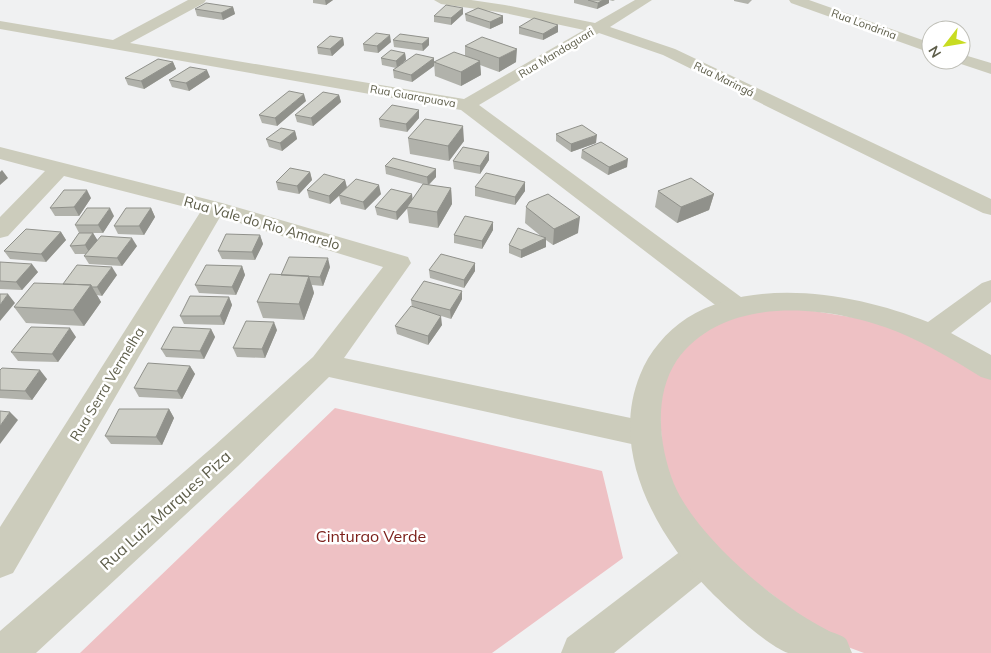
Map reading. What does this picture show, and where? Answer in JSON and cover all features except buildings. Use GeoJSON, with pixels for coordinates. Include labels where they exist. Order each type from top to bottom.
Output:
{"type":"FeatureCollection","features":[{"type":"Feature","properties":{"kind":"street"},"geometry":{"type":"LineString","coordinates":[[116,44],[200,0]]}},
{"type":"Feature","properties":{"kind":"street","name":"Rua Maringá"},"geometry":{"type":"LineString","coordinates":[[441,0],[505,9],[598,28],[668,52],[991,208]]}},
{"type":"Feature","properties":{"kind":"street","name":"Rua Mandaguari"},"geometry":{"type":"LineString","coordinates":[[467,105],[645,0]]}},
{"type":"Feature","properties":{"kind":"street","name":"Rua Londrina"},"geometry":{"type":"LineString","coordinates":[[796,0],[921,44]]}},
{"type":"Feature","properties":{"kind":"street","name":"Rua Guarapuava"},"geometry":{"type":"LineString","coordinates":[[0,25],[467,105],[736,307]]}},
{"type":"Feature","properties":{"kind":"street"},"geometry":{"type":"LineString","coordinates":[[971,62],[991,69]]}},
{"type":"Feature","properties":{"kind":"street","name":"Rua Vale do Rio Amarelo"},"geometry":{"type":"LineString","coordinates":[[0,154],[214,208],[399,263],[323,365]]}},
{"type":"Feature","properties":{"kind":"street"},"geometry":{"type":"LineString","coordinates":[[0,231],[59,169]]}},
{"type":"Feature","properties":{"kind":"street","name":"Rua Serra Vermelha"},"geometry":{"type":"LineString","coordinates":[[0,560],[214,208]]}},
{"type":"Feature","properties":{"kind":"street"},"geometry":{"type":"LineString","coordinates":[[931,334],[991,289]]}},
{"type":"Feature","properties":{"kind":"street"},"geometry":{"type":"LineString","coordinates":[[831,653],[779,624],[740,594],[703,557],[677,522],[659,486],[648,455],[645,434],[646,396],[655,371],[668,350],[685,332],[709,317],[736,307],[761,302],[786,301],[848,306],[903,322],[960,349],[991,369]]}},
{"type":"Feature","properties":{"kind":"street"},"geometry":{"type":"LineString","coordinates":[[323,365],[645,434]]}},
{"type":"Feature","properties":{"kind":"street","name":"Rua Luiz Marques Piza"},"geometry":{"type":"LineString","coordinates":[[6,653],[226,456],[323,365]]}},
{"type":"Feature","properties":{"kind":"street"},"geometry":{"type":"LineString","coordinates":[[582,653],[703,557]]}},
{"type":"Feature","properties":{"kind":"green space"},"geometry":{"type":"Polygon","coordinates":[[[783,306],[887,323],[991,377],[991,653],[864,653],[837,643],[706,545],[664,475],[658,385],[684,343],[728,317],[783,306]]]}},
{"type":"Feature","properties":{"kind":"green space","name":"Cinturao Verde"},"geometry":{"type":"Polygon","coordinates":[[[335,408],[602,471],[623,558],[492,653],[80,653],[335,408]]]}}]}
